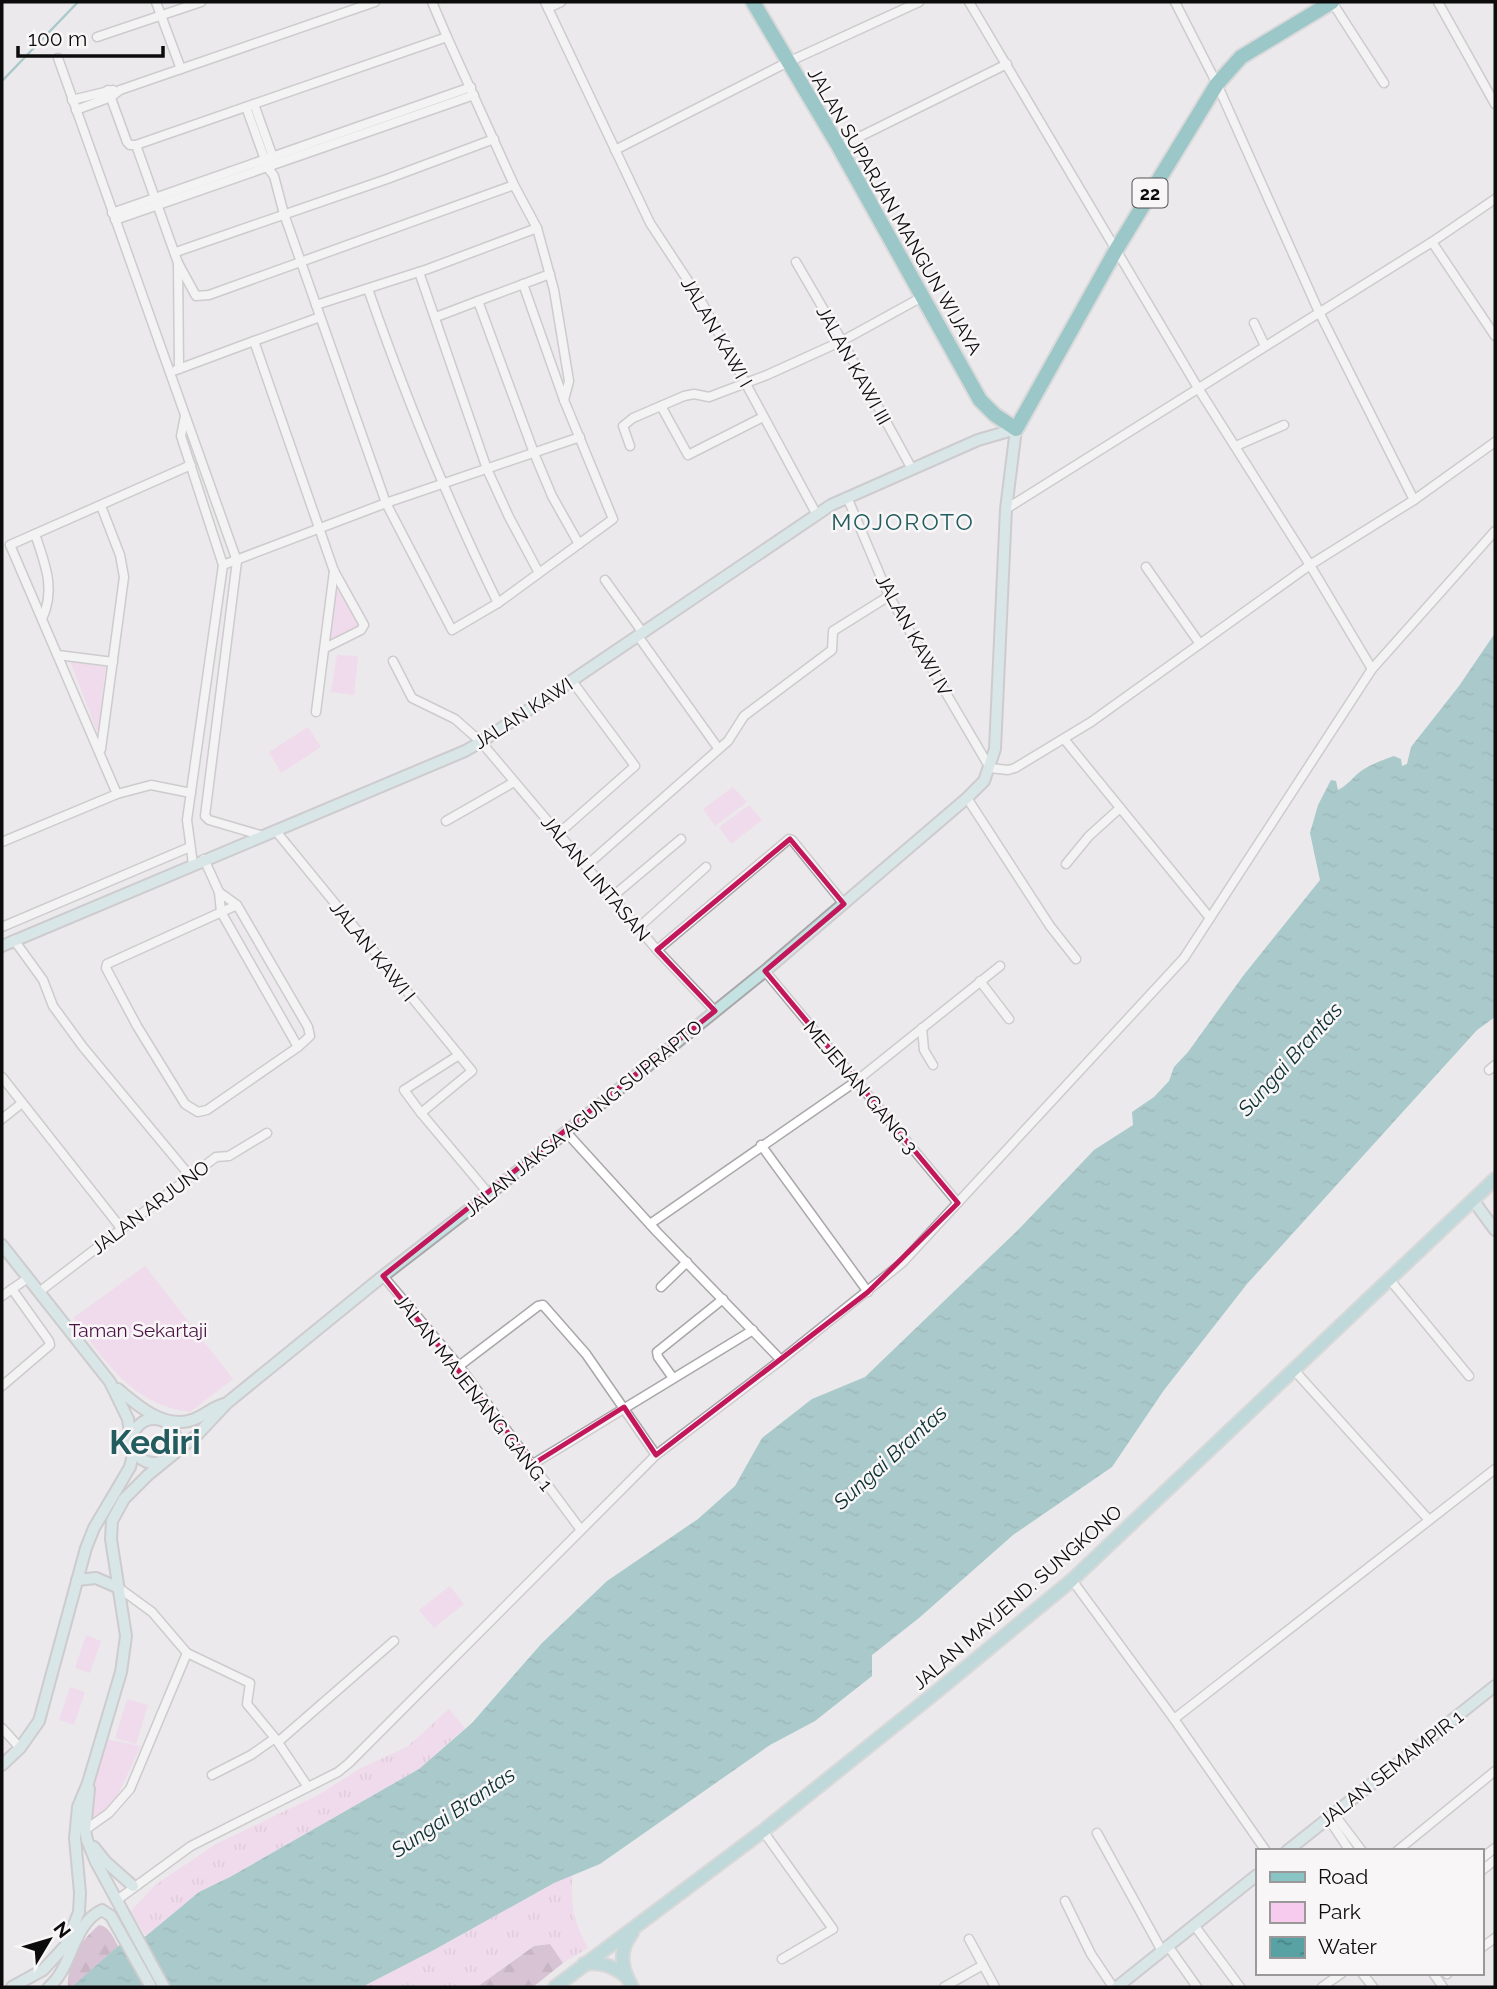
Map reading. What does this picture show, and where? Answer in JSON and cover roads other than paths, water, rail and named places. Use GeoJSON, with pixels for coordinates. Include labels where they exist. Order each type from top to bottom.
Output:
{"type":"FeatureCollection","features":[{"type":"Feature","properties":{"kind":"highway","name":"JALAN SUPARJAN MANGUN WIJAYA"},"geometry":{"type":"LineString","coordinates":[[753,2],[839,147],[981,400],[995,415],[1016,429]]}},
{"type":"Feature","properties":{"kind":"highway","name":"22"},"geometry":{"type":"LineString","coordinates":[[1016,429],[1116,250],[1217,84],[1241,57],[1332,2]]}},
{"type":"Feature","properties":{"kind":"main road","name":"JALAN KAWI"},"geometry":{"type":"LineString","coordinates":[[2,946],[481,742],[847,497],[978,440],[1016,429]]}},
{"type":"Feature","properties":{"kind":"main road"},"geometry":{"type":"LineString","coordinates":[[990,768],[995,750],[1006,509],[1016,429]]}},
{"type":"Feature","properties":{"kind":"main road","name":"JALAN JAKSA AGUNG SUPRAPTO"},"geometry":{"type":"LineString","coordinates":[[227,1403],[765,971],[967,798],[984,782],[990,768]]}},
{"type":"Feature","properties":{"kind":"main road","name":"JALAN MAYJEND. SUNGKONO"},"geometry":{"type":"LineString","coordinates":[[555,1987],[763,1831],[1072,1580],[1495,1179]]}},
{"type":"Feature","properties":{"kind":"main road"},"geometry":{"type":"LineString","coordinates":[[1473,1199],[1495,1230]]}},
{"type":"Feature","properties":{"kind":"main road"},"geometry":{"type":"LineString","coordinates":[[2,1245],[21,1283],[39,1292],[110,1382],[172,1428],[177,1439],[175,1450],[169,1459],[158,1464],[146,1462],[137,1455],[132,1445],[128,1419],[110,1382]]}},
{"type":"Feature","properties":{"kind":"main road"},"geometry":{"type":"LineString","coordinates":[[2,1765],[20,1748],[39,1721],[94,1528],[130,1467],[134,1433],[141,1423],[152,1419],[188,1421],[227,1403]]}},
{"type":"Feature","properties":{"kind":"main road"},"geometry":{"type":"LineString","coordinates":[[12,1987],[43,1970],[66,1945],[79,1912],[75,1838],[78,1807],[88,1783],[121,1672],[126,1636],[112,1550],[112,1521],[117,1508],[132,1490],[215,1418],[227,1403]]}},
{"type":"Feature","properties":{"kind":"main road"},"geometry":{"type":"LineString","coordinates":[[77,1580],[96,1578],[119,1588]]}},
{"type":"Feature","properties":{"kind":"main road","name":"JALAN SEMAMPIR 1"},"geometry":{"type":"LineString","coordinates":[[1290,1849],[1495,1686]]}},
{"type":"Feature","properties":{"kind":"main road"},"geometry":{"type":"LineString","coordinates":[[88,1783],[86,1835],[117,1900],[120,1919],[152,1987]]}},
{"type":"Feature","properties":{"kind":"main road"},"geometry":{"type":"LineString","coordinates":[[86,1835],[106,1862],[133,1886]]}},
{"type":"Feature","properties":{"kind":"main road"},"geometry":{"type":"LineString","coordinates":[[1115,1987],[1256,1876]]}},
{"type":"Feature","properties":{"kind":"main road"},"geometry":{"type":"LineString","coordinates":[[49,1987],[61,1972],[79,1934],[98,1911],[106,1911],[120,1919],[164,1987]]}},
{"type":"Feature","properties":{"kind":"main road"},"geometry":{"type":"LineString","coordinates":[[629,1982],[622,1951],[637,1927]]}},
{"type":"Feature","properties":{"kind":"main road"},"geometry":{"type":"LineString","coordinates":[[583,1965],[595,1962],[605,1964],[629,1982]]}},
{"type":"Feature","properties":{"kind":"street"},"geometry":{"type":"LineString","coordinates":[[156,2],[181,69]]}},
{"type":"Feature","properties":{"kind":"street"},"geometry":{"type":"LineString","coordinates":[[97,37],[201,2]]}},
{"type":"Feature","properties":{"kind":"street"},"geometry":{"type":"LineString","coordinates":[[76,110],[120,90],[375,2]]}},
{"type":"Feature","properties":{"kind":"street"},"geometry":{"type":"LineString","coordinates":[[432,2],[514,185],[537,229],[550,274],[569,381],[564,400]]}},
{"type":"Feature","properties":{"kind":"street"},"geometry":{"type":"LineString","coordinates":[[546,5],[561,2]]}},
{"type":"Feature","properties":{"kind":"street"},"geometry":{"type":"LineString","coordinates":[[615,150],[788,62],[919,2]]}},
{"type":"Feature","properties":{"kind":"street"},"geometry":{"type":"LineString","coordinates":[[969,2],[1198,388],[1372,668]]}},
{"type":"Feature","properties":{"kind":"street"},"geometry":{"type":"LineString","coordinates":[[1175,2],[1217,84],[1320,312],[1414,500]]}},
{"type":"Feature","properties":{"kind":"street"},"geometry":{"type":"LineString","coordinates":[[1332,2],[1384,83]]}},
{"type":"Feature","properties":{"kind":"street"},"geometry":{"type":"LineString","coordinates":[[1438,2],[1495,104]]}},
{"type":"Feature","properties":{"kind":"street","name":"JALAN KAWI I"},"geometry":{"type":"LineString","coordinates":[[546,5],[650,223],[700,299],[817,515]]}},
{"type":"Feature","properties":{"kind":"street"},"geometry":{"type":"LineString","coordinates":[[109,94],[127,142],[136,145],[447,37]]}},
{"type":"Feature","properties":{"kind":"street"},"geometry":{"type":"LineString","coordinates":[[58,58],[114,217],[174,371],[185,416],[237,561],[205,812],[207,818],[260,835]]}},
{"type":"Feature","properties":{"kind":"street"},"geometry":{"type":"LineString","coordinates":[[839,147],[1007,64]]}},
{"type":"Feature","properties":{"kind":"street"},"geometry":{"type":"LineString","coordinates":[[114,217],[269,157],[472,91]]}},
{"type":"Feature","properties":{"kind":"street"},"geometry":{"type":"LineString","coordinates":[[158,201],[272,166],[472,91]]}},
{"type":"Feature","properties":{"kind":"street"},"geometry":{"type":"LineString","coordinates":[[72,100],[109,94]]}},
{"type":"Feature","properties":{"kind":"street"},"geometry":{"type":"LineString","coordinates":[[250,106],[272,166],[300,261],[386,503],[452,630],[498,603],[614,517],[564,400],[523,284]]}},
{"type":"Feature","properties":{"kind":"street"},"geometry":{"type":"LineString","coordinates":[[176,252],[494,139]]}},
{"type":"Feature","properties":{"kind":"street"},"geometry":{"type":"LineString","coordinates":[[136,145],[178,263],[174,371]]}},
{"type":"Feature","properties":{"kind":"street"},"geometry":{"type":"LineString","coordinates":[[178,263],[186,274],[193,293],[199,297],[514,185]]}},
{"type":"Feature","properties":{"kind":"street"},"geometry":{"type":"LineString","coordinates":[[1006,509],[1432,242],[1495,199]]}},
{"type":"Feature","properties":{"kind":"street"},"geometry":{"type":"LineString","coordinates":[[316,305],[419,272],[537,229]]}},
{"type":"Feature","properties":{"kind":"street"},"geometry":{"type":"LineString","coordinates":[[1432,242],[1495,336]]}},
{"type":"Feature","properties":{"kind":"street","name":"JALAN KAWI III"},"geometry":{"type":"LineString","coordinates":[[796,262],[912,469]]}},
{"type":"Feature","properties":{"kind":"street"},"geometry":{"type":"LineString","coordinates":[[419,272],[487,469],[539,573]]}},
{"type":"Feature","properties":{"kind":"street"},"geometry":{"type":"LineString","coordinates":[[436,317],[550,274]]}},
{"type":"Feature","properties":{"kind":"street"},"geometry":{"type":"LineString","coordinates":[[368,289],[396,371],[441,484],[498,603]]}},
{"type":"Feature","properties":{"kind":"street"},"geometry":{"type":"LineString","coordinates":[[630,446],[624,424],[694,394],[709,397],[747,382],[842,341],[922,297]]}},
{"type":"Feature","properties":{"kind":"street"},"geometry":{"type":"LineString","coordinates":[[478,301],[534,453],[552,496],[579,544]]}},
{"type":"Feature","properties":{"kind":"street"},"geometry":{"type":"LineString","coordinates":[[174,371],[320,317]]}},
{"type":"Feature","properties":{"kind":"street"},"geometry":{"type":"LineString","coordinates":[[1254,324],[1265,346]]}},
{"type":"Feature","properties":{"kind":"street"},"geometry":{"type":"LineString","coordinates":[[254,341],[334,571],[364,625],[361,630],[325,648]]}},
{"type":"Feature","properties":{"kind":"street"},"geometry":{"type":"LineString","coordinates":[[661,406],[688,455],[764,416]]}},
{"type":"Feature","properties":{"kind":"street"},"geometry":{"type":"LineString","coordinates":[[185,416],[181,436],[223,565],[187,820],[190,846],[219,892],[237,905],[308,1027],[310,1036],[207,1110],[198,1112],[185,1104],[137,1026],[106,968],[107,964],[237,905]]}},
{"type":"Feature","properties":{"kind":"street"},"geometry":{"type":"LineString","coordinates":[[1236,446],[1284,425]]}},
{"type":"Feature","properties":{"kind":"street"},"geometry":{"type":"LineString","coordinates":[[223,565],[386,503],[580,437]]}},
{"type":"Feature","properties":{"kind":"street"},"geometry":{"type":"LineString","coordinates":[[990,768],[1015,768],[1064,739],[1310,565],[1414,500],[1495,442]]}},
{"type":"Feature","properties":{"kind":"street"},"geometry":{"type":"LineString","coordinates":[[117,794],[101,751],[10,545],[191,465]]}},
{"type":"Feature","properties":{"kind":"street","name":"JALAN KAWI IV"},"geometry":{"type":"LineString","coordinates":[[847,497],[889,596],[990,768]]}},
{"type":"Feature","properties":{"kind":"street"},"geometry":{"type":"LineString","coordinates":[[101,506],[120,555],[124,577],[101,751]]}},
{"type":"Feature","properties":{"kind":"street"},"geometry":{"type":"LineString","coordinates":[[117,1900],[191,1846],[338,1772],[656,1455],[902,1263],[1184,958],[1372,668],[1495,531]]}},
{"type":"Feature","properties":{"kind":"street"},"geometry":{"type":"LineString","coordinates":[[34,534],[48,572],[50,593],[48,607],[42,619]]}},
{"type":"Feature","properties":{"kind":"street"},"geometry":{"type":"LineString","coordinates":[[1146,567],[1200,644]]}},
{"type":"Feature","properties":{"kind":"street"},"geometry":{"type":"LineString","coordinates":[[316,712],[334,571]]}},
{"type":"Feature","properties":{"kind":"street"},"geometry":{"type":"LineString","coordinates":[[606,580],[640,635],[718,748]]}},
{"type":"Feature","properties":{"kind":"street"},"geometry":{"type":"LineString","coordinates":[[586,866],[732,737],[744,716],[832,650],[833,631],[889,596]]}},
{"type":"Feature","properties":{"kind":"street"},"geometry":{"type":"LineString","coordinates":[[58,655],[113,662]]}},
{"type":"Feature","properties":{"kind":"street","name":"JALAN LINTASAN"},"geometry":{"type":"LineString","coordinates":[[394,661],[412,698],[455,719],[481,742],[657,950],[715,1011]]}},
{"type":"Feature","properties":{"kind":"street"},"geometry":{"type":"LineString","coordinates":[[558,834],[635,766],[572,681]]}},
{"type":"Feature","properties":{"kind":"street"},"geometry":{"type":"LineString","coordinates":[[1064,739],[1210,918]]}},
{"type":"Feature","properties":{"kind":"street"},"geometry":{"type":"LineString","coordinates":[[196,758],[211,760]]}},
{"type":"Feature","properties":{"kind":"street"},"geometry":{"type":"LineString","coordinates":[[446,821],[514,782]]}},
{"type":"Feature","properties":{"kind":"street"},"geometry":{"type":"LineString","coordinates":[[2,842],[117,794],[151,785],[191,793]]}},
{"type":"Feature","properties":{"kind":"street"},"geometry":{"type":"LineString","coordinates":[[967,798],[1050,926],[1076,959]]}},
{"type":"Feature","properties":{"kind":"street"},"geometry":{"type":"LineString","coordinates":[[1066,864],[1089,836],[1120,808]]}},
{"type":"Feature","properties":{"kind":"street","name":"JALAN KAWI I"},"geometry":{"type":"LineString","coordinates":[[275,830],[473,1072],[421,1113]]}},
{"type":"Feature","properties":{"kind":"street"},"geometry":{"type":"LineString","coordinates":[[612,897],[681,839]]}},
{"type":"Feature","properties":{"kind":"street"},"geometry":{"type":"LineString","coordinates":[[657,950],[789,839],[844,904]]}},
{"type":"Feature","properties":{"kind":"street"},"geometry":{"type":"LineString","coordinates":[[2,927],[190,846]]}},
{"type":"Feature","properties":{"kind":"street"},"geometry":{"type":"LineString","coordinates":[[638,928],[706,867]]}},
{"type":"Feature","properties":{"kind":"street"},"geometry":{"type":"LineString","coordinates":[[219,892],[221,912],[298,1047]]}},
{"type":"Feature","properties":{"kind":"street"},"geometry":{"type":"LineString","coordinates":[[14,940],[43,980],[53,1006],[83,1047],[190,1176]]}},
{"type":"Feature","properties":{"kind":"street"},"geometry":{"type":"LineString","coordinates":[[650,1224],[855,1082],[1000,966]]}},
{"type":"Feature","properties":{"kind":"street","name":"MEJENAN GANG 3"},"geometry":{"type":"LineString","coordinates":[[765,971],[958,1203]]}},
{"type":"Feature","properties":{"kind":"street"},"geometry":{"type":"LineString","coordinates":[[980,981],[1009,1019]]}},
{"type":"Feature","properties":{"kind":"street"},"geometry":{"type":"LineString","coordinates":[[922,1028],[924,1050],[933,1065]]}},
{"type":"Feature","properties":{"kind":"street"},"geometry":{"type":"LineString","coordinates":[[459,1055],[404,1090],[489,1195]]}},
{"type":"Feature","properties":{"kind":"street"},"geometry":{"type":"LineString","coordinates":[[2,1077],[121,1228]]}},
{"type":"Feature","properties":{"kind":"street"},"geometry":{"type":"LineString","coordinates":[[2,1119],[22,1103]]}},
{"type":"Feature","properties":{"kind":"street"},"geometry":{"type":"LineString","coordinates":[[566,1132],[781,1360]]}},
{"type":"Feature","properties":{"kind":"street","name":"JALAN ARJUNO"},"geometry":{"type":"LineString","coordinates":[[39,1292],[216,1157],[229,1156],[267,1133]]}},
{"type":"Feature","properties":{"kind":"street"},"geometry":{"type":"LineString","coordinates":[[761,1145],[868,1292]]}},
{"type":"Feature","properties":{"kind":"street"},"geometry":{"type":"LineString","coordinates":[[661,1287],[687,1262]]}},
{"type":"Feature","properties":{"kind":"street","name":"JALAN MAJENANG GANG 1"},"geometry":{"type":"LineString","coordinates":[[383,1276],[459,1366],[581,1530]]}},
{"type":"Feature","properties":{"kind":"street"},"geometry":{"type":"LineString","coordinates":[[1390,1280],[1469,1376]]}},
{"type":"Feature","properties":{"kind":"street"},"geometry":{"type":"LineString","coordinates":[[2,1296],[21,1283],[50,1345],[2,1386]]}},
{"type":"Feature","properties":{"kind":"street"},"geometry":{"type":"LineString","coordinates":[[673,1378],[657,1352],[723,1299]]}},
{"type":"Feature","properties":{"kind":"street"},"geometry":{"type":"LineString","coordinates":[[459,1366],[538,1306],[543,1305],[586,1354],[656,1455]]}},
{"type":"Feature","properties":{"kind":"street"},"geometry":{"type":"LineString","coordinates":[[533,1464],[753,1330]]}},
{"type":"Feature","properties":{"kind":"street"},"geometry":{"type":"LineString","coordinates":[[1294,1370],[1429,1520]]}},
{"type":"Feature","properties":{"kind":"street"},"geometry":{"type":"LineString","coordinates":[[1174,1719],[1495,1469]]}},
{"type":"Feature","properties":{"kind":"street"},"geometry":{"type":"LineString","coordinates":[[1072,1580],[1265,1849]]}},
{"type":"Feature","properties":{"kind":"street"},"geometry":{"type":"LineString","coordinates":[[119,1588],[152,1612],[187,1653],[250,1683],[247,1704],[277,1740],[308,1787]]}},
{"type":"Feature","properties":{"kind":"street"},"geometry":{"type":"LineString","coordinates":[[212,1775],[277,1740],[394,1641]]}},
{"type":"Feature","properties":{"kind":"street"},"geometry":{"type":"LineString","coordinates":[[86,1835],[130,1789],[187,1653]]}},
{"type":"Feature","properties":{"kind":"street"},"geometry":{"type":"LineString","coordinates":[[2,1728],[20,1748]]}},
{"type":"Feature","properties":{"kind":"street"},"geometry":{"type":"LineString","coordinates":[[1399,1849],[1495,1771]]}},
{"type":"Feature","properties":{"kind":"street"},"geometry":{"type":"LineString","coordinates":[[1331,1816],[1349,1849]]}},
{"type":"Feature","properties":{"kind":"street"},"geometry":{"type":"LineString","coordinates":[[1331,1816],[1360,1849]]}},
{"type":"Feature","properties":{"kind":"street"},"geometry":{"type":"LineString","coordinates":[[763,1831],[833,1929],[782,1959]]}},
{"type":"Feature","properties":{"kind":"street"},"geometry":{"type":"LineString","coordinates":[[1097,1833],[1165,1948],[1197,1987]]}},
{"type":"Feature","properties":{"kind":"street"},"geometry":{"type":"LineString","coordinates":[[1065,1901],[1091,1954],[1115,1987]]}},
{"type":"Feature","properties":{"kind":"street"},"geometry":{"type":"LineString","coordinates":[[1194,1925],[1240,1987]]}},
{"type":"Feature","properties":{"kind":"street"},"geometry":{"type":"LineString","coordinates":[[969,1939],[995,1987]]}},
{"type":"Feature","properties":{"kind":"street"},"geometry":{"type":"LineString","coordinates":[[944,1987],[983,1965]]}},
{"type":"Feature","properties":{"kind":"street"},"geometry":{"type":"LineString","coordinates":[[1322,1987],[1339,1975]]}},
{"type":"Feature","properties":{"kind":"water","name":"Sungai Brantas"},"geometry":{"type":"Polygon","coordinates":[[[1495,633],[1495,1017],[1477,1030],[1247,1284],[1164,1390],[1112,1467],[1013,1535],[919,1618],[872,1655],[872,1676],[815,1721],[770,1745],[600,1864],[554,1883],[362,1987],[72,1987],[118,1946],[146,1936],[199,1892],[419,1769],[472,1723],[542,1643],[607,1581],[698,1519],[735,1486],[762,1438],[812,1399],[865,1377],[1020,1228],[1094,1150],[1133,1125],[1132,1112],[1154,1097],[1169,1081],[1174,1067],[1320,880],[1310,833],[1318,805],[1331,780],[1336,781],[1338,790],[1361,771],[1386,759],[1394,756],[1401,759],[1402,766],[1407,764],[1411,747],[1459,686],[1495,633]]]}},
{"type":"Feature","properties":{"kind":"waterway"},"geometry":{"type":"LineString","coordinates":[[2,81],[78,2]]}},
{"type":"Feature","properties":{"kind":"district","name":"MOJOROTO"},"geometry":{"type":"Point","coordinates":[903,521]}},
{"type":"Feature","properties":{"kind":"district","name":"Kediri"},"geometry":{"type":"Point","coordinates":[155,1442]}},
{"type":"Feature","properties":{"kind":"park label","name":"Taman Sekartaji"},"geometry":{"type":"Point","coordinates":[138,1330]}}]}
